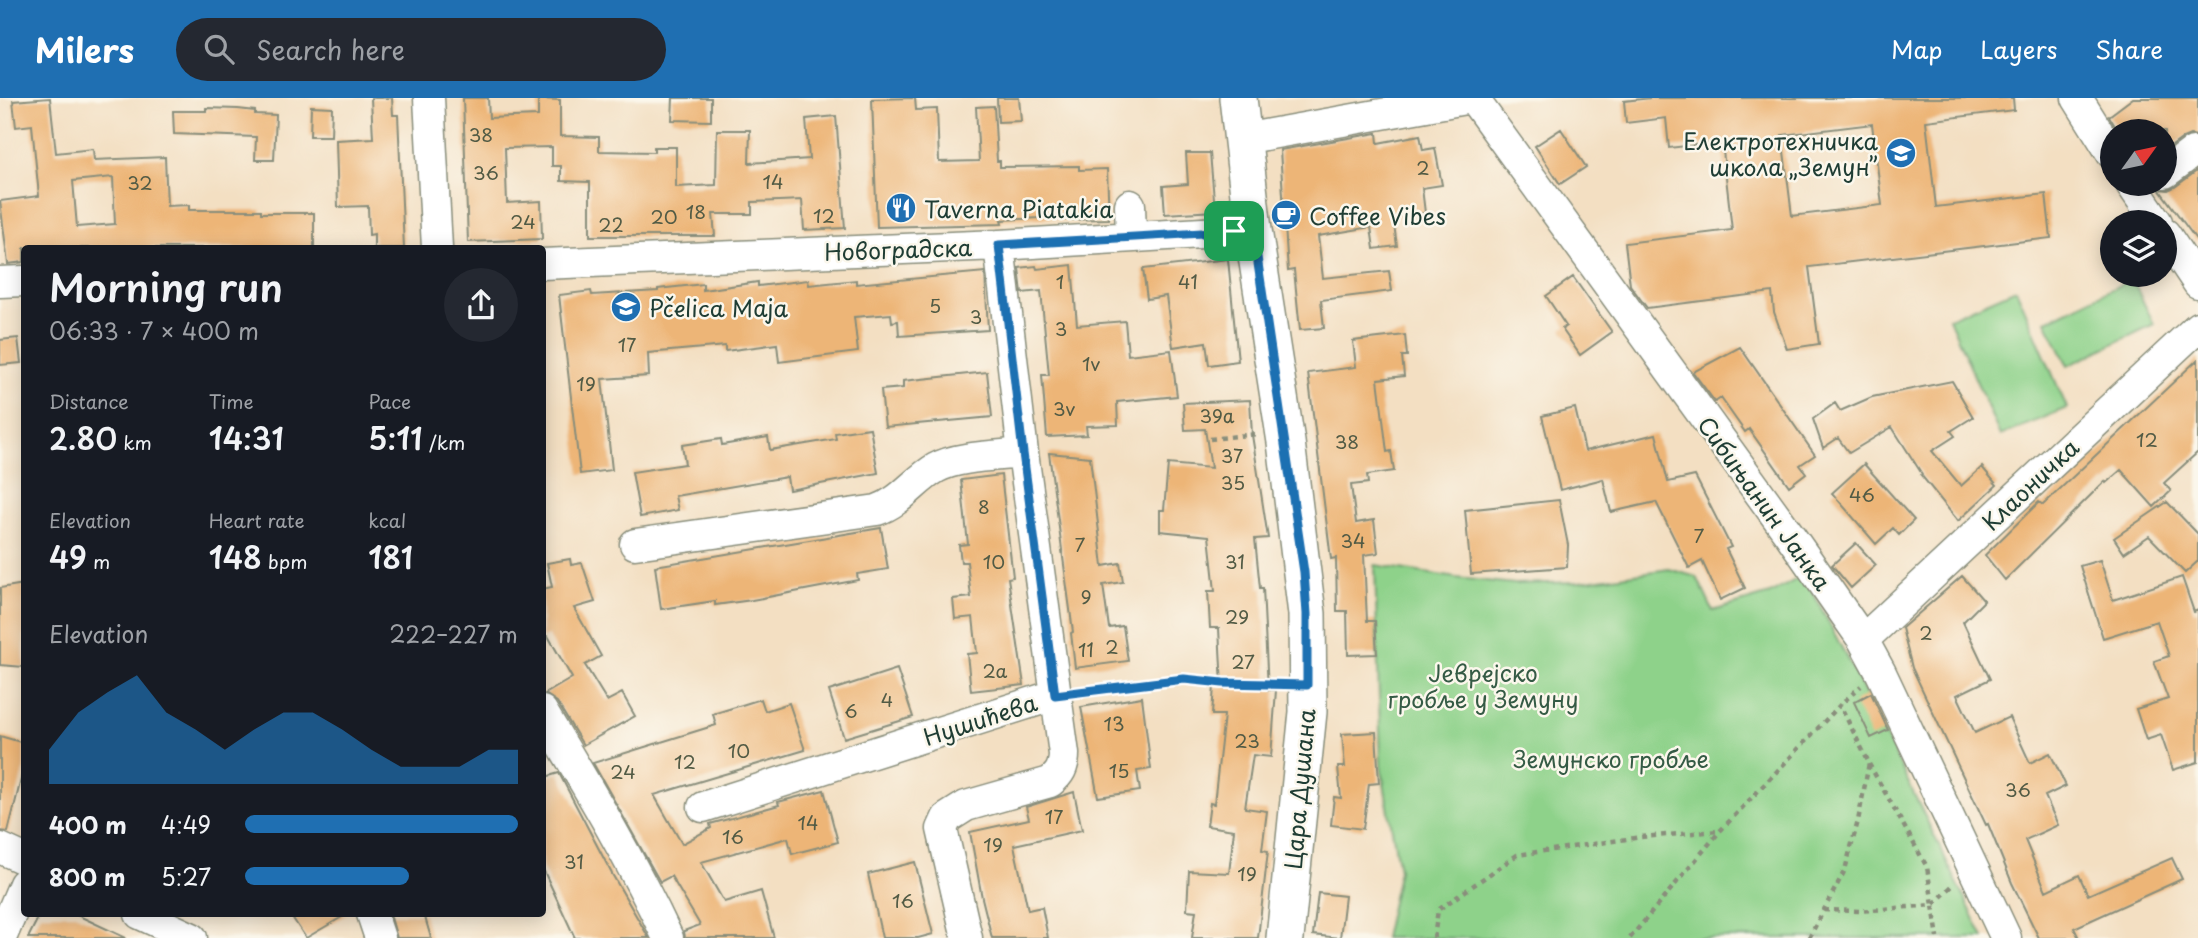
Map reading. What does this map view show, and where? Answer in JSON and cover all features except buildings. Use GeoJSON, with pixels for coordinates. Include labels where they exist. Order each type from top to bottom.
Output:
{"type":"FeatureCollection","features":[{"type":"Feature","properties":{"kind":"main road","name":"Цара Душана"},"geometry":{"type":"LineString","coordinates":[[1238,98],[1253,230],[1304,572],[1307,614],[1303,766],[1285,938]]}},
{"type":"Feature","properties":{"kind":"street"},"geometry":{"type":"LineString","coordinates":[[429,98],[437,245]]}},
{"type":"Feature","properties":{"kind":"street"},"geometry":{"type":"LineString","coordinates":[[1243,139],[1472,98]]}},
{"type":"Feature","properties":{"kind":"street","name":"Сибињанин Јанка"},"geometry":{"type":"LineString","coordinates":[[1472,98],[1863,640],[2006,938]]}},
{"type":"Feature","properties":{"kind":"street"},"geometry":{"type":"LineString","coordinates":[[2077,98],[2100,135]]}},
{"type":"Feature","properties":{"kind":"street"},"geometry":{"type":"LineString","coordinates":[[2177,164],[2193,152]]}},
{"type":"Feature","properties":{"kind":"street"},"geometry":{"type":"LineString","coordinates":[[1130,205],[1132,237]]}},
{"type":"Feature","properties":{"kind":"street","name":"Новоградска"},"geometry":{"type":"LineString","coordinates":[[546,264],[999,245],[1253,230]]}},
{"type":"Feature","properties":{"kind":"street"},"geometry":{"type":"LineString","coordinates":[[967,938],[942,829],[947,818],[966,806],[1040,787],[1058,776],[1064,765],[999,245]]}},
{"type":"Feature","properties":{"kind":"street"},"geometry":{"type":"LineString","coordinates":[[2177,252],[2198,283]]}},
{"type":"Feature","properties":{"kind":"street"},"geometry":{"type":"LineString","coordinates":[[0,282],[21,281]]}},
{"type":"Feature","properties":{"kind":"street","name":"Клаоничка"},"geometry":{"type":"LineString","coordinates":[[1863,640],[2198,327]]}},
{"type":"Feature","properties":{"kind":"street"},"geometry":{"type":"LineString","coordinates":[[635,544],[877,510],[895,501],[941,465],[1023,453]]}},
{"type":"Feature","properties":{"kind":"street","name":"Нушићева"},"geometry":{"type":"LineString","coordinates":[[703,807],[1055,695]]}},
{"type":"Feature","properties":{"kind":"street"},"geometry":{"type":"LineString","coordinates":[[546,718],[642,884],[667,938]]}},
{"type":"Feature","properties":{"kind":"street"},"geometry":{"type":"LineString","coordinates":[[0,848],[21,858]]}},
{"type":"Feature","properties":{"kind":"street"},"geometry":{"type":"LineString","coordinates":[[1,938],[21,891]]}},
{"type":"Feature","properties":{"kind":"street"},"geometry":{"type":"LineString","coordinates":[[146,917],[192,938]]}},
{"type":"Feature","properties":{"kind":"street"},"geometry":{"type":"LineString","coordinates":[[373,917],[380,938]]}},
{"type":"Feature","properties":{"kind":"path"},"geometry":{"type":"LineString","coordinates":[[1210,439],[1264,433]]}},
{"type":"Feature","properties":{"kind":"path"},"geometry":{"type":"LineString","coordinates":[[1630,938],[1720,831],[1840,705],[1861,685],[1881,673]]}},
{"type":"Feature","properties":{"kind":"path","name":"Нушићева"},"geometry":{"type":"LineString","coordinates":[[1055,695],[1184,679],[1307,685]]}},
{"type":"Feature","properties":{"kind":"path"},"geometry":{"type":"LineString","coordinates":[[1840,705],[1927,867],[1938,938]]}},
{"type":"Feature","properties":{"kind":"path"},"geometry":{"type":"LineString","coordinates":[[1809,938],[1845,870],[1869,763]]}},
{"type":"Feature","properties":{"kind":"path"},"geometry":{"type":"LineString","coordinates":[[1434,938],[1438,911],[1517,855],[1641,837],[1720,831]]}},
{"type":"Feature","properties":{"kind":"path"},"geometry":{"type":"LineString","coordinates":[[1824,910],[1859,911],[1933,905]]}},
{"type":"Feature","properties":{"kind":"green space"},"geometry":{"type":"Polygon","coordinates":[[[2116,287],[2136,287],[2154,324],[2068,366],[2046,321],[2116,287]]]}},
{"type":"Feature","properties":{"kind":"green space"},"geometry":{"type":"Polygon","coordinates":[[[2016,289],[2067,408],[2000,436],[1949,318],[2016,289]]]}},
{"type":"Feature","properties":{"kind":"green space","name":"Земунско гробље"},"geometry":{"type":"Polygon","coordinates":[[[1375,565],[1515,584],[1579,582],[1669,569],[1697,577],[1713,611],[1770,594],[1804,575],[1861,685],[1984,938],[1384,938],[1399,870],[1381,766],[1375,565]]]}},
{"type":"Feature","properties":{"kind":"place","name":"Електротехничка школа „Земун”"},"geometry":{"type":"Point","coordinates":[1901,153]}},
{"type":"Feature","properties":{"kind":"place","name":"Taverna Piatakia"},"geometry":{"type":"Point","coordinates":[901,208]}},
{"type":"Feature","properties":{"kind":"place","name":"Coffee Vibes"},"geometry":{"type":"Point","coordinates":[1286,215]}},
{"type":"Feature","properties":{"kind":"place","name":"Pčelica Maja"},"geometry":{"type":"Point","coordinates":[626,307]}},
{"type":"Feature","properties":{"kind":"route"},"geometry":{"type":"LineString","coordinates":[[1253,230],[1304,572],[1307,685],[1184,679],[1055,695],[999,245],[1234,231],[1253,230]]}},
{"type":"Feature","properties":{"kind":"park label","name":"Јеврејско гробље у Земуну"},"geometry":{"type":"Point","coordinates":[1483,685]}}]}
